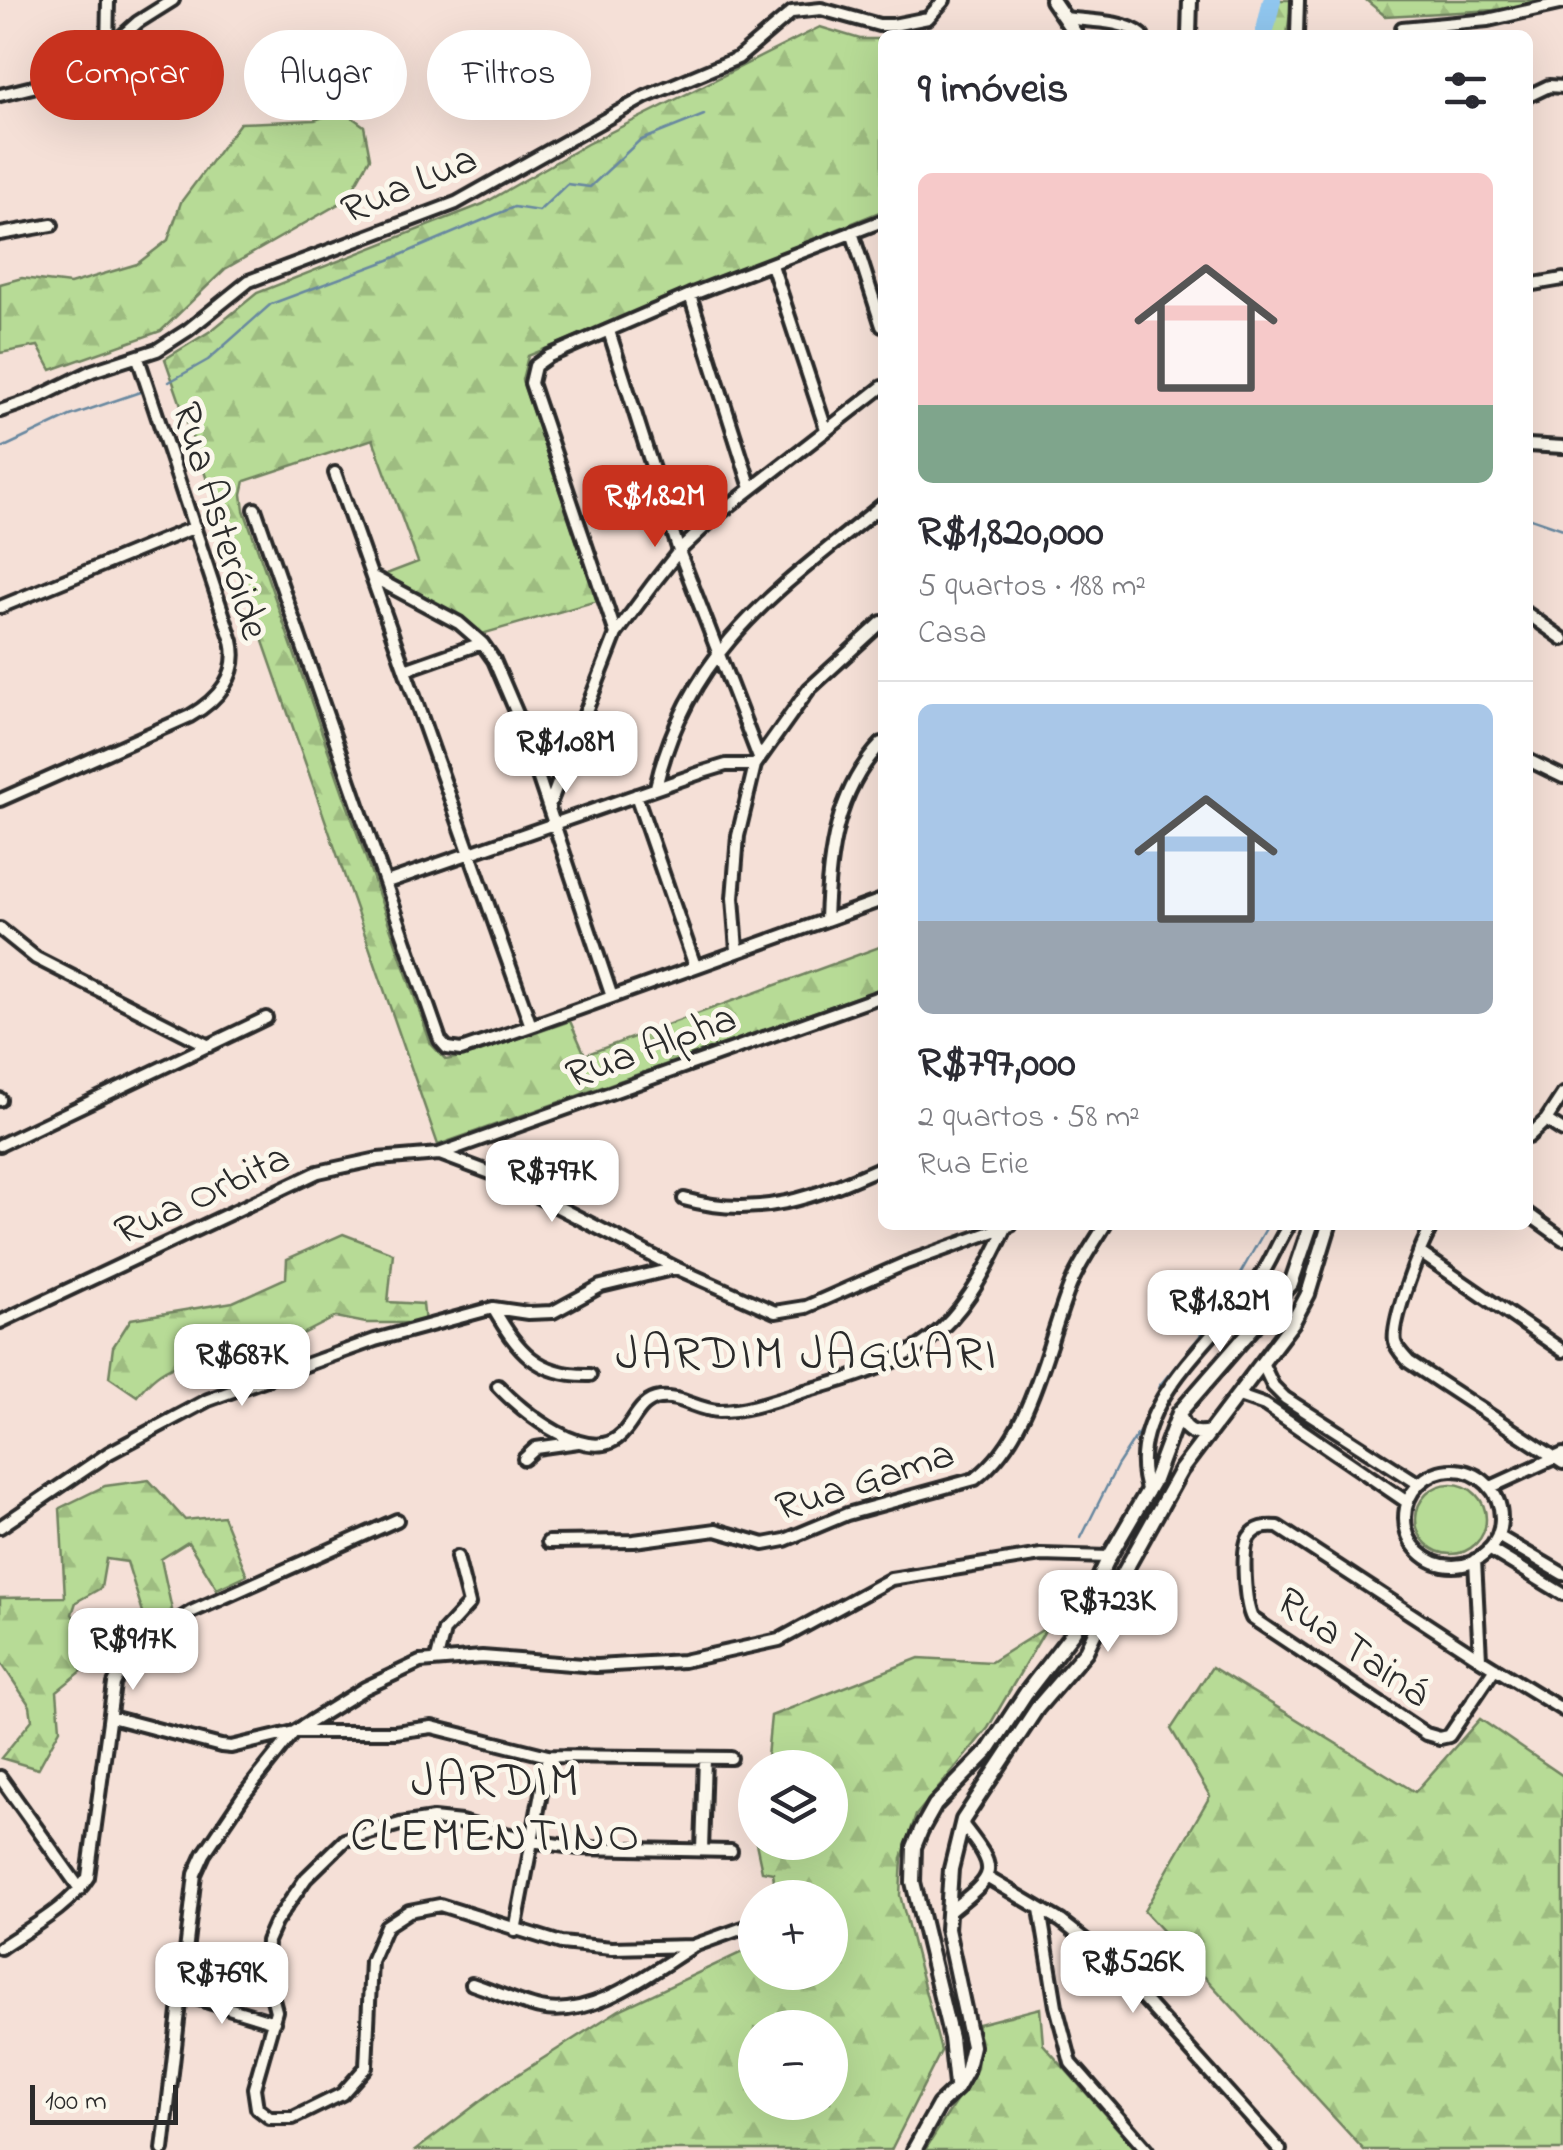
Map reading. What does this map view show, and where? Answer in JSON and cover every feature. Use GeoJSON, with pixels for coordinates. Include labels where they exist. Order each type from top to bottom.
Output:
{"type":"FeatureCollection","features":[{"type":"Feature","properties":{"kind":"main road"},"geometry":{"type":"LineString","coordinates":[[1052,0],[1072,30]]}},
{"type":"Feature","properties":{"kind":"main road"},"geometry":{"type":"LineString","coordinates":[[1189,30],[1190,0]]}},
{"type":"Feature","properties":{"kind":"main road"},"geometry":{"type":"LineString","coordinates":[[956,2088],[951,2038],[913,1882],[914,1848],[930,1812],[988,1752],[1026,1693],[1074,1631],[1109,1558],[1148,1492],[1179,1413],[1294,1279],[1309,1230]]}},
{"type":"Feature","properties":{"kind":"main road"},"geometry":{"type":"LineString","coordinates":[[914,2150],[939,2104],[966,2072],[972,2046],[948,1929],[951,1869],[962,1824],[1032,1715],[1092,1640],[1121,1578],[1181,1470],[1294,1322],[1308,1294],[1328,1230]]}},
{"type":"Feature","properties":{"kind":"main road"},"geometry":{"type":"LineString","coordinates":[[1272,1307],[1285,1308],[1294,1322]]}},
{"type":"Feature","properties":{"kind":"main road"},"geometry":{"type":"LineString","coordinates":[[1179,1413],[1183,1425],[1191,1432],[1209,1432]]}},
{"type":"Feature","properties":{"kind":"main road"},"geometry":{"type":"LineString","coordinates":[[1074,1631],[1092,1640]]}},
{"type":"Feature","properties":{"kind":"main road"},"geometry":{"type":"LineString","coordinates":[[913,1882],[923,1892],[930,1924],[938,1932],[948,1929]]}},
{"type":"Feature","properties":{"kind":"street"},"geometry":{"type":"LineString","coordinates":[[107,30],[108,0]]}},
{"type":"Feature","properties":{"kind":"street"},"geometry":{"type":"LineString","coordinates":[[129,30],[174,0]]}},
{"type":"Feature","properties":{"kind":"street","name":"Rua Lua"},"geometry":{"type":"LineString","coordinates":[[0,411],[36,399],[92,371],[138,358],[188,330],[250,282],[456,202],[645,97],[738,58],[792,12],[821,9],[892,25],[928,18],[944,0]]}},
{"type":"Feature","properties":{"kind":"street"},"geometry":{"type":"LineString","coordinates":[[1297,30],[1298,0]]}},
{"type":"Feature","properties":{"kind":"street"},"geometry":{"type":"LineString","coordinates":[[1402,28],[1488,20],[1563,4]]}},
{"type":"Feature","properties":{"kind":"street"},"geometry":{"type":"LineString","coordinates":[[1064,18],[1132,30]]}},
{"type":"Feature","properties":{"kind":"street"},"geometry":{"type":"LineString","coordinates":[[1533,94],[1549,86],[1563,87]]}},
{"type":"Feature","properties":{"kind":"street"},"geometry":{"type":"LineString","coordinates":[[0,95],[30,87]]}},
{"type":"Feature","properties":{"kind":"street"},"geometry":{"type":"LineString","coordinates":[[616,634],[530,377],[535,366],[548,356],[690,296],[878,222]]}},
{"type":"Feature","properties":{"kind":"street"},"geometry":{"type":"LineString","coordinates":[[0,234],[52,225]]}},
{"type":"Feature","properties":{"kind":"street"},"geometry":{"type":"LineString","coordinates":[[852,232],[878,313]]}},
{"type":"Feature","properties":{"kind":"street"},"geometry":{"type":"LineString","coordinates":[[772,265],[826,429]]}},
{"type":"Feature","properties":{"kind":"street"},"geometry":{"type":"LineString","coordinates":[[1533,285],[1563,279]]}},
{"type":"Feature","properties":{"kind":"street"},"geometry":{"type":"LineString","coordinates":[[690,296],[751,488]]}},
{"type":"Feature","properties":{"kind":"street"},"geometry":{"type":"LineString","coordinates":[[609,330],[679,551],[757,761]]}},
{"type":"Feature","properties":{"kind":"street","name":"Rua Asteróide"},"geometry":{"type":"LineString","coordinates":[[0,800],[205,708],[224,686],[235,656],[138,358]]}},
{"type":"Feature","properties":{"kind":"street"},"geometry":{"type":"LineString","coordinates":[[548,806],[616,634],[679,551],[751,488],[878,389]]}},
{"type":"Feature","properties":{"kind":"street"},"geometry":{"type":"LineString","coordinates":[[1533,445],[1563,447]]}},
{"type":"Feature","properties":{"kind":"street"},"geometry":{"type":"LineString","coordinates":[[335,473],[531,1026]]}},
{"type":"Feature","properties":{"kind":"street"},"geometry":{"type":"LineString","coordinates":[[656,787],[666,744],[681,711],[719,652],[761,605],[878,508]]}},
{"type":"Feature","properties":{"kind":"street"},"geometry":{"type":"LineString","coordinates":[[255,509],[444,1046],[460,1050],[878,901]]}},
{"type":"Feature","properties":{"kind":"street"},"geometry":{"type":"LineString","coordinates":[[0,607],[195,527]]}},
{"type":"Feature","properties":{"kind":"street"},"geometry":{"type":"LineString","coordinates":[[374,578],[459,623],[494,660],[512,702],[612,998]]}},
{"type":"Feature","properties":{"kind":"street"},"geometry":{"type":"LineString","coordinates":[[1533,618],[1563,639]]}},
{"type":"Feature","properties":{"kind":"street"},"geometry":{"type":"LineString","coordinates":[[737,950],[733,898],[738,836],[757,761],[809,689],[878,626]]}},
{"type":"Feature","properties":{"kind":"street"},"geometry":{"type":"LineString","coordinates":[[405,670],[482,643]]}},
{"type":"Feature","properties":{"kind":"street"},"geometry":{"type":"LineString","coordinates":[[826,920],[829,861],[840,814],[858,776],[878,748]]}},
{"type":"Feature","properties":{"kind":"street"},"geometry":{"type":"LineString","coordinates":[[387,882],[656,787],[726,765],[757,761]]}},
{"type":"Feature","properties":{"kind":"street"},"geometry":{"type":"LineString","coordinates":[[1533,762],[1563,776]]}},
{"type":"Feature","properties":{"kind":"street"},"geometry":{"type":"LineString","coordinates":[[636,794],[695,966]]}},
{"type":"Feature","properties":{"kind":"street"},"geometry":{"type":"LineString","coordinates":[[0,929],[36,958],[209,1046]]}},
{"type":"Feature","properties":{"kind":"street","name":"Rua Alpha"},"geometry":{"type":"LineString","coordinates":[[439,1154],[878,997]]}},
{"type":"Feature","properties":{"kind":"street"},"geometry":{"type":"LineString","coordinates":[[0,1145],[266,1018]]}},
{"type":"Feature","properties":{"kind":"street"},"geometry":{"type":"LineString","coordinates":[[1533,1132],[1563,1094]]}},
{"type":"Feature","properties":{"kind":"street"},"geometry":{"type":"LineString","coordinates":[[1546,1120],[1563,1131]]}},
{"type":"Feature","properties":{"kind":"street"},"geometry":{"type":"LineString","coordinates":[[439,1154],[496,1174],[676,1268],[774,1312],[788,1312],[998,1230]]}},
{"type":"Feature","properties":{"kind":"street","name":"Rua Orbita"},"geometry":{"type":"LineString","coordinates":[[0,1322],[318,1172],[361,1162],[439,1154]]}},
{"type":"Feature","properties":{"kind":"street"},"geometry":{"type":"LineString","coordinates":[[684,1198],[704,1204],[779,1205],[802,1200],[878,1169]]}},
{"type":"Feature","properties":{"kind":"street"},"geometry":{"type":"LineString","coordinates":[[1533,1218],[1563,1239]]}},
{"type":"Feature","properties":{"kind":"street"},"geometry":{"type":"LineString","coordinates":[[524,1460],[536,1448],[614,1440],[640,1408],[655,1399],[719,1411],[736,1409],[834,1383],[905,1358],[937,1336],[984,1272],[1007,1230]]}},
{"type":"Feature","properties":{"kind":"street","name":"Rua Gama"},"geometry":{"type":"LineString","coordinates":[[548,1542],[634,1540],[716,1530],[764,1544],[785,1540],[847,1514],[975,1479],[989,1468],[1014,1432],[1034,1390],[1072,1282],[1102,1230]]}},
{"type":"Feature","properties":{"kind":"street"},"geometry":{"type":"LineString","coordinates":[[1148,1492],[1142,1474],[1155,1411],[1202,1345],[1260,1278],[1274,1245],[1286,1230]]}},
{"type":"Feature","properties":{"kind":"street"},"geometry":{"type":"LineString","coordinates":[[1430,1230],[1395,1328],[1400,1351],[1409,1362],[1560,1459]]}},
{"type":"Feature","properties":{"kind":"street"},"geometry":{"type":"LineString","coordinates":[[1419,1252],[1563,1351]]}},
{"type":"Feature","properties":{"kind":"street"},"geometry":{"type":"LineString","coordinates":[[0,1527],[109,1453],[208,1400],[340,1350],[493,1308],[543,1314],[563,1308],[602,1286],[676,1268]]}},
{"type":"Feature","properties":{"kind":"street"},"geometry":{"type":"LineString","coordinates":[[493,1308],[522,1353],[557,1372],[590,1375]]}},
{"type":"Feature","properties":{"kind":"street"},"geometry":{"type":"LineString","coordinates":[[1263,1365],[1273,1386],[1286,1398],[1419,1484]]}},
{"type":"Feature","properties":{"kind":"street"},"geometry":{"type":"LineString","coordinates":[[498,1386],[514,1404],[538,1421],[580,1441]]}},
{"type":"Feature","properties":{"kind":"street"},"geometry":{"type":"LineString","coordinates":[[1239,1396],[1265,1405],[1408,1502]]}},
{"type":"Feature","properties":{"kind":"street"},"geometry":{"type":"LineString","coordinates":[[1490,1488],[1560,1459]]}},
{"type":"Feature","properties":{"kind":"street"},"geometry":{"type":"LineString","coordinates":[[1455,1470],[1481,1478],[1490,1488],[1501,1511],[1498,1536],[1489,1550],[1475,1560],[1447,1565],[1422,1554],[1407,1530],[1408,1502],[1419,1484],[1442,1471],[1455,1470]]}},
{"type":"Feature","properties":{"kind":"street"},"geometry":{"type":"LineString","coordinates":[[0,1948],[80,1889],[89,1872],[114,1684],[124,1662],[164,1629],[232,1592],[396,1520]]}},
{"type":"Feature","properties":{"kind":"street","name":"Rua Tainá"},"geometry":{"type":"LineString","coordinates":[[1480,1658],[1278,1527],[1266,1526],[1250,1535],[1246,1544],[1246,1596],[1252,1618],[1426,1734],[1449,1736],[1495,1668]]}},
{"type":"Feature","properties":{"kind":"street"},"geometry":{"type":"LineString","coordinates":[[1498,1536],[1563,1574]]}},
{"type":"Feature","properties":{"kind":"street"},"geometry":{"type":"LineString","coordinates":[[1489,1550],[1563,1594]]}},
{"type":"Feature","properties":{"kind":"street"},"geometry":{"type":"LineString","coordinates":[[163,2150],[195,1874],[243,1796],[294,1732],[403,1668],[438,1658],[482,1657],[596,1666],[682,1661],[779,1640],[892,1578],[1041,1555],[1109,1558]]}},
{"type":"Feature","properties":{"kind":"street"},"geometry":{"type":"LineString","coordinates":[[438,1658],[444,1631],[469,1604],[458,1557]]}},
{"type":"Feature","properties":{"kind":"street"},"geometry":{"type":"LineString","coordinates":[[1475,1560],[1480,1658],[1563,1710]]}},
{"type":"Feature","properties":{"kind":"street"},"geometry":{"type":"LineString","coordinates":[[111,1717],[231,1747],[294,1732],[395,1732],[432,1726],[548,1756],[730,1758]]}},
{"type":"Feature","properties":{"kind":"street"},"geometry":{"type":"LineString","coordinates":[[515,1931],[548,1756]]}},
{"type":"Feature","properties":{"kind":"street"},"geometry":{"type":"LineString","coordinates":[[702,1850],[705,1758]]}},
{"type":"Feature","properties":{"kind":"street"},"geometry":{"type":"LineString","coordinates":[[0,1776],[80,1889]]}},
{"type":"Feature","properties":{"kind":"street"},"geometry":{"type":"LineString","coordinates":[[694,1946],[583,1947],[515,1931],[440,1905],[409,1911],[386,1926],[371,1961],[366,2068],[342,2094],[314,2110],[283,2120],[261,2113],[255,2102],[259,2067],[274,2022],[274,1999],[265,1958],[267,1941],[274,1923],[306,1878],[345,1840],[433,1819],[579,1848],[731,1851]]}},
{"type":"Feature","properties":{"kind":"street"},"geometry":{"type":"LineString","coordinates":[[950,1911],[988,1878],[990,1870],[986,1856],[962,1824]]}},
{"type":"Feature","properties":{"kind":"street"},"geometry":{"type":"LineString","coordinates":[[988,1878],[1104,1954],[1280,2150]]}},
{"type":"Feature","properties":{"kind":"street"},"geometry":{"type":"LineString","coordinates":[[1040,1909],[1056,2006],[1071,2063],[1148,2150]]}},
{"type":"Feature","properties":{"kind":"street"},"geometry":{"type":"LineString","coordinates":[[472,1984],[541,2008],[565,2008],[594,2002],[694,1946],[738,1930]]}},
{"type":"Feature","properties":{"kind":"street"},"geometry":{"type":"LineString","coordinates":[[182,1994],[274,2022]]}},
{"type":"Feature","properties":{"kind":"green space"},"geometry":{"type":"Polygon","coordinates":[[[1271,0],[1292,0],[1288,30],[1269,30],[1271,0]]]}},
{"type":"Feature","properties":{"kind":"green space"},"geometry":{"type":"Polygon","coordinates":[[[1366,0],[1555,0],[1534,8],[1385,16],[1366,0]]]}},
{"type":"Feature","properties":{"kind":"green space"},"geometry":{"type":"Polygon","coordinates":[[[820,27],[860,39],[878,39],[878,213],[528,356],[522,380],[597,601],[482,634],[381,576],[418,562],[373,439],[245,481],[244,510],[431,1044],[446,1060],[570,1021],[585,1055],[878,947],[878,989],[438,1145],[165,359],[212,330],[257,293],[483,204],[587,144],[820,27]]]}},
{"type":"Feature","properties":{"kind":"green space"},"geometry":{"type":"Polygon","coordinates":[[[356,120],[364,126],[370,158],[347,199],[225,269],[161,331],[51,370],[38,346],[0,353],[0,284],[22,278],[70,284],[137,264],[168,240],[181,202],[240,123],[356,120]]]}},
{"type":"Feature","properties":{"kind":"green space"},"geometry":{"type":"Polygon","coordinates":[[[343,1234],[393,1253],[388,1302],[423,1304],[425,1323],[366,1323],[336,1317],[287,1342],[245,1344],[229,1360],[201,1360],[166,1369],[137,1396],[109,1377],[113,1347],[131,1319],[233,1302],[286,1278],[287,1259],[343,1234]]]}},
{"type":"Feature","properties":{"kind":"green space"},"geometry":{"type":"Polygon","coordinates":[[[149,1480],[185,1520],[223,1516],[247,1575],[217,1589],[188,1542],[161,1559],[172,1610],[147,1626],[127,1562],[106,1559],[101,1588],[76,1602],[72,1614],[105,1661],[83,1670],[57,1691],[60,1729],[38,1769],[1,1758],[32,1720],[30,1706],[0,1661],[0,1598],[65,1597],[60,1508],[105,1486],[149,1480]]]}},
{"type":"Feature","properties":{"kind":"green space"},"geometry":{"type":"Polygon","coordinates":[[[1451,1484],[1476,1494],[1486,1519],[1476,1544],[1451,1554],[1426,1544],[1416,1519],[1426,1494],[1451,1484]]]}},
{"type":"Feature","properties":{"kind":"green space"},"geometry":{"type":"Polygon","coordinates":[[[1047,1627],[988,1728],[916,1815],[902,1858],[900,1895],[941,2051],[891,2150],[416,2150],[503,2084],[619,2010],[738,1954],[738,1990],[848,1990],[848,1880],[774,1880],[773,1873],[762,1871],[760,1860],[848,1860],[848,1750],[768,1750],[771,1716],[919,1658],[991,1662],[1047,1627]]]}},
{"type":"Feature","properties":{"kind":"green space"},"geometry":{"type":"Polygon","coordinates":[[[1212,1667],[1415,1792],[1480,1719],[1563,1776],[1563,2150],[1364,2150],[1144,1911],[1210,1796],[1171,1729],[1212,1667]]]}},
{"type":"Feature","properties":{"kind":"green space"},"geometry":{"type":"Polygon","coordinates":[[[1040,2008],[1043,2044],[1136,2150],[925,2150],[977,2068],[978,2024],[1040,2008]]]}},
{"type":"Feature","properties":{"kind":"waterway"},"geometry":{"type":"LineString","coordinates":[[1265,30],[1272,0]]}},
{"type":"Feature","properties":{"kind":"waterway"},"geometry":{"type":"LineString","coordinates":[[169,382],[208,360],[271,304],[514,207],[539,211],[567,184],[590,187],[639,141],[704,115]]}},
{"type":"Feature","properties":{"kind":"waterway"},"geometry":{"type":"LineString","coordinates":[[0,449],[70,416],[140,392]]}},
{"type":"Feature","properties":{"kind":"waterway"},"geometry":{"type":"LineString","coordinates":[[1533,519],[1563,529]]}},
{"type":"Feature","properties":{"kind":"waterway"},"geometry":{"type":"LineString","coordinates":[[1158,1397],[1160,1385],[1200,1336],[1208,1313],[1240,1274],[1265,1230]]}},
{"type":"Feature","properties":{"kind":"waterway"},"geometry":{"type":"LineString","coordinates":[[1081,1538],[1117,1466],[1148,1418]]}},
{"type":"Feature","properties":{"kind":"district","name":"JARDIM JAGUARI"},"geometry":{"type":"Point","coordinates":[807,1351]}},
{"type":"Feature","properties":{"kind":"district","name":"JARDIM CLEMENTINO"},"geometry":{"type":"Point","coordinates":[496,1806]}}]}
